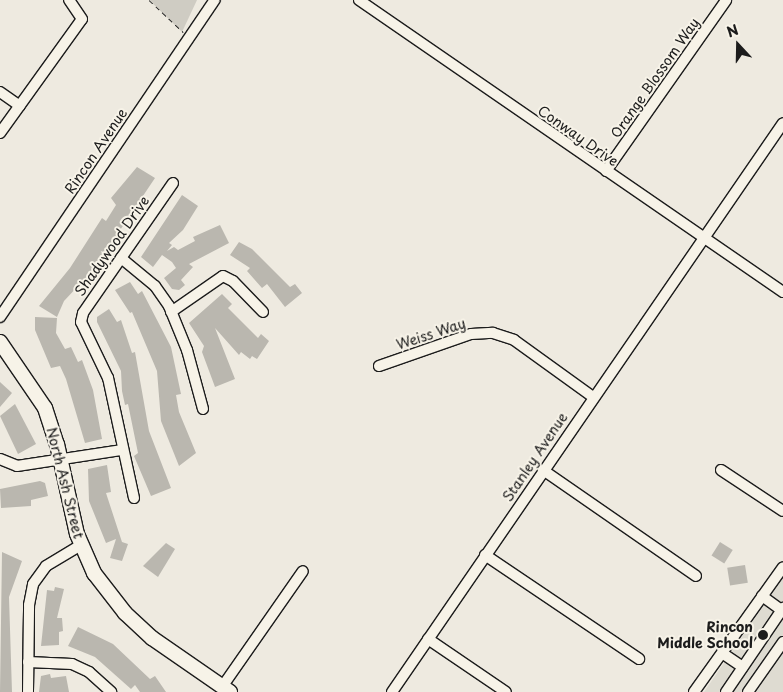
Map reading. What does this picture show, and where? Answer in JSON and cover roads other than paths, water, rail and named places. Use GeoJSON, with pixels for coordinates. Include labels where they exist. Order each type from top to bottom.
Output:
{"type":"FeatureCollection","features":[{"type":"Feature","properties":{"kind":"main road","name":"North Ash Street"},"geometry":{"type":"LineString","coordinates":[[0,342],[45,408],[60,459],[81,545],[94,573],[125,613],[152,638],[226,690]]}},
{"type":"Feature","properties":{"kind":"street"},"geometry":{"type":"LineString","coordinates":[[0,133],[82,19],[69,0]]}},
{"type":"Feature","properties":{"kind":"street","name":"Rincon Avenue"},"geometry":{"type":"LineString","coordinates":[[0,317],[215,0]]}},
{"type":"Feature","properties":{"kind":"street","name":"Conway Drive"},"geometry":{"type":"LineString","coordinates":[[359,0],[783,292]]}},
{"type":"Feature","properties":{"kind":"street","name":"Orange Blossom Way"},"geometry":{"type":"LineString","coordinates":[[606,171],[726,0]]}},
{"type":"Feature","properties":{"kind":"street"},"geometry":{"type":"LineString","coordinates":[[0,92],[20,106]]}},
{"type":"Feature","properties":{"kind":"street","name":"Stanley Avenue"},"geometry":{"type":"LineString","coordinates":[[392,692],[783,124]]}},
{"type":"Feature","properties":{"kind":"street","name":"Shadywood Drive"},"geometry":{"type":"LineString","coordinates":[[134,498],[121,450],[108,378],[81,322],[82,313],[173,182]]}},
{"type":"Feature","properties":{"kind":"street"},"geometry":{"type":"LineString","coordinates":[[121,258],[155,286],[171,312],[187,350],[203,408]]}},
{"type":"Feature","properties":{"kind":"street"},"geometry":{"type":"LineString","coordinates":[[171,312],[222,276],[233,280],[263,312]]}},
{"type":"Feature","properties":{"kind":"street","name":"Weiss Way"},"geometry":{"type":"LineString","coordinates":[[379,366],[471,334],[494,333],[514,340],[593,398]]}},
{"type":"Feature","properties":{"kind":"street"},"geometry":{"type":"LineString","coordinates":[[0,458],[17,466],[121,450]]}},
{"type":"Feature","properties":{"kind":"street"},"geometry":{"type":"LineString","coordinates":[[543,470],[696,576]]}},
{"type":"Feature","properties":{"kind":"street"},"geometry":{"type":"LineString","coordinates":[[721,470],[783,511]]}},
{"type":"Feature","properties":{"kind":"street"},"geometry":{"type":"LineString","coordinates":[[28,692],[29,605],[33,584],[46,566],[81,545]]}},
{"type":"Feature","properties":{"kind":"street"},"geometry":{"type":"LineString","coordinates":[[485,555],[639,659]]}},
{"type":"Feature","properties":{"kind":"street"},"geometry":{"type":"LineString","coordinates":[[694,692],[783,567]]}},
{"type":"Feature","properties":{"kind":"street"},"geometry":{"type":"LineString","coordinates":[[226,690],[303,571]]}},
{"type":"Feature","properties":{"kind":"street"},"geometry":{"type":"LineString","coordinates":[[726,692],[783,609],[762,596]]}},
{"type":"Feature","properties":{"kind":"street"},"geometry":{"type":"LineString","coordinates":[[428,639],[506,692]]}},
{"type":"Feature","properties":{"kind":"street"},"geometry":{"type":"LineString","coordinates":[[748,692],[783,642]]}},
{"type":"Feature","properties":{"kind":"street"},"geometry":{"type":"LineString","coordinates":[[722,653],[743,667]]}},
{"type":"Feature","properties":{"kind":"street"},"geometry":{"type":"LineString","coordinates":[[28,662],[72,664],[89,672],[111,692]]}},
{"type":"Feature","properties":{"kind":"place","name":"Rincon Middle School"},"geometry":{"type":"Point","coordinates":[763,635]}}]}
